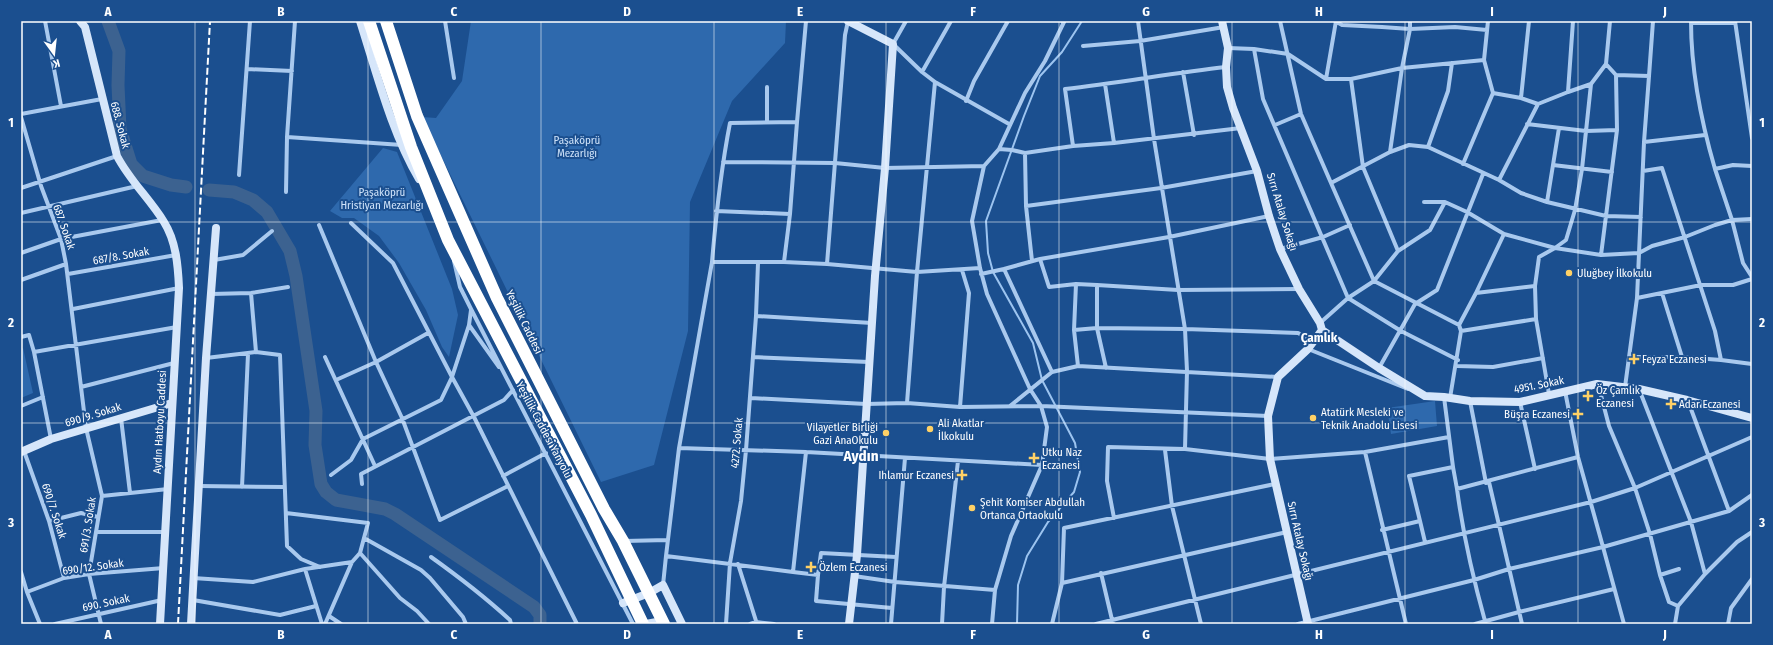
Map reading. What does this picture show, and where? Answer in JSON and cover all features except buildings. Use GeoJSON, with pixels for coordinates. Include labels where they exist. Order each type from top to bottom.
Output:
{"type":"FeatureCollection","features":[{"type":"Feature","properties":{"kind":"highway"},"geometry":{"type":"LineString","coordinates":[[369,21],[400,116],[448,240],[587,508],[627,602],[643,624]]}},
{"type":"Feature","properties":{"kind":"highway","name":"Yeşillik Caddesi"},"geometry":{"type":"LineString","coordinates":[[386,21],[417,116],[497,298],[604,509],[623,541],[663,622]]}},
{"type":"Feature","properties":{"kind":"street"},"geometry":{"type":"LineString","coordinates":[[45,21],[61,106]]}},
{"type":"Feature","properties":{"kind":"street","name":"688. Sokak"},"geometry":{"type":"LineString","coordinates":[[80,21],[85,27],[117,156],[125,171],[164,221]]}},
{"type":"Feature","properties":{"kind":"street"},"geometry":{"type":"LineString","coordinates":[[239,175],[250,21]]}},
{"type":"Feature","properties":{"kind":"street"},"geometry":{"type":"LineString","coordinates":[[286,192],[287,137],[295,21]]}},
{"type":"Feature","properties":{"kind":"street"},"geometry":{"type":"LineString","coordinates":[[360,21],[377,76],[402,145],[411,166],[433,202]]}},
{"type":"Feature","properties":{"kind":"street"},"geometry":{"type":"LineString","coordinates":[[445,21],[454,78]]}},
{"type":"Feature","properties":{"kind":"street"},"geometry":{"type":"LineString","coordinates":[[784,262],[790,214],[806,21]]}},
{"type":"Feature","properties":{"kind":"street"},"geometry":{"type":"LineString","coordinates":[[827,264],[845,35],[848,21],[893,44],[922,72],[935,82],[1010,124]]}},
{"type":"Feature","properties":{"kind":"street"},"geometry":{"type":"LineString","coordinates":[[849,624],[857,555],[862,456],[875,269],[885,168],[893,44],[906,21]]}},
{"type":"Feature","properties":{"kind":"street"},"geometry":{"type":"LineString","coordinates":[[922,72],[951,21]]}},
{"type":"Feature","properties":{"kind":"street"},"geometry":{"type":"LineString","coordinates":[[966,100],[974,81],[1008,21]]}},
{"type":"Feature","properties":{"kind":"street"},"geometry":{"type":"LineString","coordinates":[[992,624],[995,590],[1011,536],[1042,465],[1048,427],[1041,406],[1030,390],[987,294],[980,268],[972,221],[984,166],[998,149],[1025,93],[1045,61],[1063,21]]}},
{"type":"Feature","properties":{"kind":"street"},"geometry":{"type":"LineString","coordinates":[[1138,21],[1161,188],[1185,329],[1187,371],[1185,449]]}},
{"type":"Feature","properties":{"kind":"street"},"geometry":{"type":"LineString","coordinates":[[1280,21],[1301,114],[1374,281],[1415,304],[1459,325],[1461,330],[1457,366],[1447,397],[1449,437],[1463,532],[1485,621]]}},
{"type":"Feature","properties":{"kind":"street"},"geometry":{"type":"LineString","coordinates":[[1326,79],[1336,21],[1342,25],[1410,29],[1455,27],[1487,30]]}},
{"type":"Feature","properties":{"kind":"street"},"geometry":{"type":"LineString","coordinates":[[1368,21],[1369,26]]}},
{"type":"Feature","properties":{"kind":"street"},"geometry":{"type":"LineString","coordinates":[[1390,152],[1402,68],[1410,29],[1410,21]]}},
{"type":"Feature","properties":{"kind":"street"},"geometry":{"type":"LineString","coordinates":[[1455,21],[1455,27]]}},
{"type":"Feature","properties":{"kind":"street"},"geometry":{"type":"LineString","coordinates":[[1463,164],[1493,93],[1484,60],[1488,21]]}},
{"type":"Feature","properties":{"kind":"street"},"geometry":{"type":"LineString","coordinates":[[1521,98],[1529,21]]}},
{"type":"Feature","properties":{"kind":"street"},"geometry":{"type":"LineString","coordinates":[[1568,92],[1573,21]]}},
{"type":"Feature","properties":{"kind":"street"},"geometry":{"type":"LineString","coordinates":[[1549,394],[1536,319],[1535,286],[1539,257],[1566,240],[1575,210],[1582,169],[1591,84],[1606,64],[1610,21]]}},
{"type":"Feature","properties":{"kind":"street"},"geometry":{"type":"LineString","coordinates":[[1625,387],[1636,298],[1644,142],[1653,21]]}},
{"type":"Feature","properties":{"kind":"street"},"geometry":{"type":"LineString","coordinates":[[1636,298],[1701,285],[1734,285],[1752,278],[1743,263],[1732,220],[1705,135],[1695,85],[1691,22],[1735,22],[1752,138]]}},
{"type":"Feature","properties":{"kind":"street"},"geometry":{"type":"LineString","coordinates":[[1083,46],[1140,41],[1223,24]]}},
{"type":"Feature","properties":{"kind":"street","name":"Sırrı Atalay Sokağı"},"geometry":{"type":"LineString","coordinates":[[1223,24],[1228,48],[1226,67],[1227,87],[1232,108],[1257,171],[1269,216],[1280,249],[1299,289],[1321,326]]}},
{"type":"Feature","properties":{"kind":"street"},"geometry":{"type":"LineString","coordinates":[[1228,48],[1254,49],[1288,54],[1326,79],[1351,79],[1402,68],[1484,60]]}},
{"type":"Feature","properties":{"kind":"street"},"geometry":{"type":"LineString","coordinates":[[1254,49],[1263,99],[1323,236],[1348,298],[1401,332],[1458,360]]}},
{"type":"Feature","properties":{"kind":"street"},"geometry":{"type":"LineString","coordinates":[[1428,147],[1448,91],[1452,63]]}},
{"type":"Feature","properties":{"kind":"street"},"geometry":{"type":"LineString","coordinates":[[1600,255],[1617,130],[1616,75],[1606,64]]}},
{"type":"Feature","properties":{"kind":"street"},"geometry":{"type":"LineString","coordinates":[[1073,146],[1065,89],[1226,67]]}},
{"type":"Feature","properties":{"kind":"street"},"geometry":{"type":"LineString","coordinates":[[247,69],[292,71]]}},
{"type":"Feature","properties":{"kind":"street"},"geometry":{"type":"LineString","coordinates":[[1183,72],[1194,135]]}},
{"type":"Feature","properties":{"kind":"street"},"geometry":{"type":"LineString","coordinates":[[1616,75],[1649,76]]}},
{"type":"Feature","properties":{"kind":"street"},"geometry":{"type":"LineString","coordinates":[[1351,79],[1363,167],[1398,251]]}},
{"type":"Feature","properties":{"kind":"street"},"geometry":{"type":"LineString","coordinates":[[907,403],[917,272],[935,82]]}},
{"type":"Feature","properties":{"kind":"street"},"geometry":{"type":"LineString","coordinates":[[1105,84],[1114,143]]}},
{"type":"Feature","properties":{"kind":"street"},"geometry":{"type":"LineString","coordinates":[[1499,180],[1538,104],[1591,84]]}},
{"type":"Feature","properties":{"kind":"street"},"geometry":{"type":"LineString","coordinates":[[767,87],[767,121]]}},
{"type":"Feature","properties":{"kind":"street"},"geometry":{"type":"LineString","coordinates":[[1493,93],[1521,98],[1538,104]]}},
{"type":"Feature","properties":{"kind":"street"},"geometry":{"type":"LineString","coordinates":[[21,115],[102,99]]}},
{"type":"Feature","properties":{"kind":"street"},"geometry":{"type":"LineString","coordinates":[[1275,125],[1301,114]]}},
{"type":"Feature","properties":{"kind":"street","name":"687. Sokak"},"geometry":{"type":"LineString","coordinates":[[21,115],[23,133],[61,239],[73,309],[81,387]]}},
{"type":"Feature","properties":{"kind":"street"},"geometry":{"type":"LineString","coordinates":[[682,624],[663,585],[679,448],[712,262],[722,162],[730,123],[767,121],[797,122]]}},
{"type":"Feature","properties":{"kind":"street"},"geometry":{"type":"LineString","coordinates":[[1527,124],[1586,131],[1617,130]]}},
{"type":"Feature","properties":{"kind":"street"},"geometry":{"type":"LineString","coordinates":[[998,149],[1025,153],[1073,146],[1194,135],[1241,128]]}},
{"type":"Feature","properties":{"kind":"street"},"geometry":{"type":"LineString","coordinates":[[1547,202],[1559,128]]}},
{"type":"Feature","properties":{"kind":"street"},"geometry":{"type":"LineString","coordinates":[[1644,142],[1705,135]]}},
{"type":"Feature","properties":{"kind":"street"},"geometry":{"type":"LineString","coordinates":[[287,137],[402,145]]}},
{"type":"Feature","properties":{"kind":"street"},"geometry":{"type":"LineString","coordinates":[[1331,182],[1390,152],[1409,145],[1428,147],[1483,174],[1499,180],[1521,193],[1547,202],[1575,210],[1606,216],[1641,217]]}},
{"type":"Feature","properties":{"kind":"street"},"geometry":{"type":"LineString","coordinates":[[1025,153],[1026,206],[1032,261]]}},
{"type":"Feature","properties":{"kind":"street"},"geometry":{"type":"LineString","coordinates":[[21,188],[117,156]]}},
{"type":"Feature","properties":{"kind":"street"},"geometry":{"type":"LineString","coordinates":[[722,162],[835,163],[885,168],[984,166]]}},
{"type":"Feature","properties":{"kind":"street"},"geometry":{"type":"LineString","coordinates":[[1553,165],[1612,172]]}},
{"type":"Feature","properties":{"kind":"street"},"geometry":{"type":"LineString","coordinates":[[1715,169],[1733,165],[1752,166]]}},
{"type":"Feature","properties":{"kind":"street"},"geometry":{"type":"LineString","coordinates":[[1643,171],[1662,168],[1716,331],[1721,360]]}},
{"type":"Feature","properties":{"kind":"street"},"geometry":{"type":"LineString","coordinates":[[1026,206],[1161,188],[1257,171]]}},
{"type":"Feature","properties":{"kind":"street"},"geometry":{"type":"LineString","coordinates":[[1379,368],[1401,332],[1415,304],[1437,290],[1483,174]]}},
{"type":"Feature","properties":{"kind":"street"},"geometry":{"type":"LineString","coordinates":[[21,213],[48,205],[136,186]]}},
{"type":"Feature","properties":{"kind":"street"},"geometry":{"type":"LineString","coordinates":[[1424,202],[1445,202],[1467,212],[1504,234],[1555,248],[1600,255],[1639,253],[1652,246],[1685,237],[1732,220],[1752,219]]}},
{"type":"Feature","properties":{"kind":"street"},"geometry":{"type":"LineString","coordinates":[[1010,406],[1052,372],[1078,366],[1278,377],[1308,349],[1314,342],[1321,326],[1348,298],[1374,281],[1398,251],[1430,230],[1445,202]]}},
{"type":"Feature","properties":{"kind":"street"},"geometry":{"type":"LineString","coordinates":[[716,212],[790,214]]}},
{"type":"Feature","properties":{"kind":"street"},"geometry":{"type":"LineString","coordinates":[[982,274],[1040,259],[1169,237],[1269,216]]}},
{"type":"Feature","properties":{"kind":"street"},"geometry":{"type":"LineString","coordinates":[[21,253],[61,239],[164,221]]}},
{"type":"Feature","properties":{"kind":"street","name":"Aydın Hatboyu Caddesi"},"geometry":{"type":"LineString","coordinates":[[160,624],[179,288],[177,255],[164,221]]}},
{"type":"Feature","properties":{"kind":"street"},"geometry":{"type":"LineString","coordinates":[[351,224],[393,263],[428,333],[474,417],[577,624]]}},
{"type":"Feature","properties":{"kind":"street"},"geometry":{"type":"LineString","coordinates":[[319,225],[376,362],[414,447],[440,520],[508,486]]}},
{"type":"Feature","properties":{"kind":"street"},"geometry":{"type":"LineString","coordinates":[[1280,249],[1323,236],[1350,225]]}},
{"type":"Feature","properties":{"kind":"street"},"geometry":{"type":"LineString","coordinates":[[191,624],[210,294],[216,228]]}},
{"type":"Feature","properties":{"kind":"street"},"geometry":{"type":"LineString","coordinates":[[214,260],[243,255],[272,231]]}},
{"type":"Feature","properties":{"kind":"street"},"geometry":{"type":"LineString","coordinates":[[1459,325],[1504,234]]}},
{"type":"Feature","properties":{"kind":"street","name":"Yeşillik Caddesi Yanyolu"},"geometry":{"type":"LineString","coordinates":[[448,240],[460,287],[546,453],[627,602],[633,624]]}},
{"type":"Feature","properties":{"kind":"street","name":"687/8. Sokak"},"geometry":{"type":"LineString","coordinates":[[68,274],[177,255]]}},
{"type":"Feature","properties":{"kind":"street"},"geometry":{"type":"LineString","coordinates":[[1040,259],[1049,287],[1076,284],[1178,290],[1299,289]]}},
{"type":"Feature","properties":{"kind":"street"},"geometry":{"type":"LineString","coordinates":[[712,262],[784,262],[827,264],[917,272],[980,268]]}},
{"type":"Feature","properties":{"kind":"street","name":"4272. Sokak"},"geometry":{"type":"LineString","coordinates":[[726,624],[730,563],[741,501],[746,450],[756,316],[758,263]]}},
{"type":"Feature","properties":{"kind":"street"},"geometry":{"type":"LineString","coordinates":[[21,280],[66,264]]}},
{"type":"Feature","properties":{"kind":"street"},"geometry":{"type":"LineString","coordinates":[[1004,268],[1052,372]]}},
{"type":"Feature","properties":{"kind":"street"},"geometry":{"type":"LineString","coordinates":[[960,407],[969,293],[962,270]]}},
{"type":"Feature","properties":{"kind":"street"},"geometry":{"type":"LineString","coordinates":[[1076,284],[1074,330],[1078,366]]}},
{"type":"Feature","properties":{"kind":"street"},"geometry":{"type":"LineString","coordinates":[[1097,285],[1097,328],[1106,368]]}},
{"type":"Feature","properties":{"kind":"street"},"geometry":{"type":"LineString","coordinates":[[1476,293],[1535,286]]}},
{"type":"Feature","properties":{"kind":"street"},"geometry":{"type":"LineString","coordinates":[[210,294],[251,293],[288,287]]}},
{"type":"Feature","properties":{"kind":"street"},"geometry":{"type":"LineString","coordinates":[[73,309],[179,288]]}},
{"type":"Feature","properties":{"kind":"street"},"geometry":{"type":"LineString","coordinates":[[251,293],[256,352]]}},
{"type":"Feature","properties":{"kind":"street"},"geometry":{"type":"LineString","coordinates":[[1662,293],[1682,357]]}},
{"type":"Feature","properties":{"kind":"street"},"geometry":{"type":"LineString","coordinates":[[330,475],[351,460],[363,439],[402,418],[441,400],[452,377],[469,325],[471,309]]}},
{"type":"Feature","properties":{"kind":"street"},"geometry":{"type":"LineString","coordinates":[[756,316],[872,323]]}},
{"type":"Feature","properties":{"kind":"street"},"geometry":{"type":"LineString","coordinates":[[1461,330],[1536,319]]}},
{"type":"Feature","properties":{"kind":"street"},"geometry":{"type":"LineString","coordinates":[[469,325],[508,380]]}},
{"type":"Feature","properties":{"kind":"street","name":"4951. Sokak"},"geometry":{"type":"LineString","coordinates":[[1321,326],[1379,368],[1425,396],[1447,397],[1470,401],[1520,402],[1597,384],[1638,389],[1687,400],[1752,418]]}},
{"type":"Feature","properties":{"kind":"street"},"geometry":{"type":"LineString","coordinates":[[34,352],[77,346],[177,327]]}},
{"type":"Feature","properties":{"kind":"street"},"geometry":{"type":"LineString","coordinates":[[1074,330],[1097,328],[1185,329],[1298,333],[1314,342]]}},
{"type":"Feature","properties":{"kind":"street"},"geometry":{"type":"LineString","coordinates":[[336,380],[376,362],[428,333]]}},
{"type":"Feature","properties":{"kind":"street"},"geometry":{"type":"LineString","coordinates":[[21,337],[29,334],[34,352],[51,439]]}},
{"type":"Feature","properties":{"kind":"street"},"geometry":{"type":"LineString","coordinates":[[1308,349],[1425,396]]}},
{"type":"Feature","properties":{"kind":"street"},"geometry":{"type":"LineString","coordinates":[[206,358],[256,352],[280,355],[287,546],[301,559],[320,567]]}},
{"type":"Feature","properties":{"kind":"street"},"geometry":{"type":"LineString","coordinates":[[242,487],[248,354]]}},
{"type":"Feature","properties":{"kind":"street"},"geometry":{"type":"LineString","coordinates":[[325,357],[375,466]]}},
{"type":"Feature","properties":{"kind":"street"},"geometry":{"type":"LineString","coordinates":[[753,357],[869,362]]}},
{"type":"Feature","properties":{"kind":"street"},"geometry":{"type":"LineString","coordinates":[[1629,357],[1682,357],[1752,364]]}},
{"type":"Feature","properties":{"kind":"street"},"geometry":{"type":"LineString","coordinates":[[1457,366],[1492,367],[1543,358]]}},
{"type":"Feature","properties":{"kind":"street"},"geometry":{"type":"LineString","coordinates":[[81,387],[174,363]]}},
{"type":"Feature","properties":{"kind":"street","name":"Sırrı Atalay Sokağı"},"geometry":{"type":"LineString","coordinates":[[1278,377],[1268,416],[1270,459],[1308,623]]}},
{"type":"Feature","properties":{"kind":"street"},"geometry":{"type":"LineString","coordinates":[[1597,384],[1609,426],[1635,488],[1650,534],[1660,575],[1669,602],[1678,606]]}},
{"type":"Feature","properties":{"kind":"street","name":"691/3. Sokak"},"geometry":{"type":"LineString","coordinates":[[81,387],[86,428],[102,496],[89,574],[101,624]]}},
{"type":"Feature","properties":{"kind":"street"},"geometry":{"type":"LineString","coordinates":[[1638,389],[1691,522],[1705,574]]}},
{"type":"Feature","properties":{"kind":"street"},"geometry":{"type":"LineString","coordinates":[[362,484],[361,474],[474,417],[504,400],[513,390]]}},
{"type":"Feature","properties":{"kind":"street"},"geometry":{"type":"LineString","coordinates":[[1565,391],[1578,457],[1623,624]]}},
{"type":"Feature","properties":{"kind":"street"},"geometry":{"type":"LineString","coordinates":[[21,406],[43,397]]}},
{"type":"Feature","properties":{"kind":"street"},"geometry":{"type":"LineString","coordinates":[[750,398],[866,404],[907,403],[960,407],[1041,406],[1268,416]]}},
{"type":"Feature","properties":{"kind":"street"},"geometry":{"type":"LineString","coordinates":[[1687,400],[1729,511]]}},
{"type":"Feature","properties":{"kind":"street"},"geometry":{"type":"LineString","coordinates":[[1470,401],[1522,624]]}},
{"type":"Feature","properties":{"kind":"street"},"geometry":{"type":"LineString","coordinates":[[1520,402],[1535,469]]}},
{"type":"Feature","properties":{"kind":"street","name":"690/9. Sokak"},"geometry":{"type":"LineString","coordinates":[[23,451],[51,439],[172,403]]}},
{"type":"Feature","properties":{"kind":"street"},"geometry":{"type":"LineString","coordinates":[[121,418],[130,493]]}},
{"type":"Feature","properties":{"kind":"street"},"geometry":{"type":"LineString","coordinates":[[1114,518],[1107,481],[1108,447],[1165,450],[1185,449],[1270,459],[1365,452],[1449,437]]}},
{"type":"Feature","properties":{"kind":"street"},"geometry":{"type":"LineString","coordinates":[[1096,624],[1113,622],[1195,599],[1463,532],[1591,502],[1635,488],[1752,437]]}},
{"type":"Feature","properties":{"kind":"street"},"geometry":{"type":"LineString","coordinates":[[679,448],[806,452],[1042,465]]}},
{"type":"Feature","properties":{"kind":"street"},"geometry":{"type":"LineString","coordinates":[[1165,450],[1172,506],[1201,624]]}},
{"type":"Feature","properties":{"kind":"street","name":"690/7. Sokak"},"geometry":{"type":"LineString","coordinates":[[23,451],[49,521],[64,578]]}},
{"type":"Feature","properties":{"kind":"street"},"geometry":{"type":"LineString","coordinates":[[793,572],[806,452]]}},
{"type":"Feature","properties":{"kind":"street"},"geometry":{"type":"LineString","coordinates":[[1365,452],[1382,530],[1406,624]]}},
{"type":"Feature","properties":{"kind":"street"},"geometry":{"type":"LineString","coordinates":[[503,476],[546,453]]}},
{"type":"Feature","properties":{"kind":"street"},"geometry":{"type":"LineString","coordinates":[[1457,489],[1578,457]]}},
{"type":"Feature","properties":{"kind":"street"},"geometry":{"type":"LineString","coordinates":[[890,624],[906,458]]}},
{"type":"Feature","properties":{"kind":"street"},"geometry":{"type":"LineString","coordinates":[[942,624],[944,587],[958,461]]}},
{"type":"Feature","properties":{"kind":"street"},"geometry":{"type":"LineString","coordinates":[[1425,542],[1408,476],[1453,467]]}},
{"type":"Feature","properties":{"kind":"street"},"geometry":{"type":"LineString","coordinates":[[1052,624],[1062,583],[1064,528],[1275,484]]}},
{"type":"Feature","properties":{"kind":"street"},"geometry":{"type":"LineString","coordinates":[[199,486],[284,487]]}},
{"type":"Feature","properties":{"kind":"street"},"geometry":{"type":"LineString","coordinates":[[102,496],[168,489]]}},
{"type":"Feature","properties":{"kind":"street"},"geometry":{"type":"LineString","coordinates":[[1298,624],[1308,623],[1399,598],[1474,580],[1509,569],[1603,547],[1650,534],[1729,511],[1752,495]]}},
{"type":"Feature","properties":{"kind":"street"},"geometry":{"type":"LineString","coordinates":[[49,521],[81,513],[98,517]]}},
{"type":"Feature","properties":{"kind":"street"},"geometry":{"type":"LineString","coordinates":[[286,513],[368,523],[360,553],[352,562],[329,616],[324,624]]}},
{"type":"Feature","properties":{"kind":"street"},"geometry":{"type":"LineString","coordinates":[[1382,530],[1420,521]]}},
{"type":"Feature","properties":{"kind":"street"},"geometry":{"type":"LineString","coordinates":[[96,532],[166,532]]}},
{"type":"Feature","properties":{"kind":"street"},"geometry":{"type":"LineString","coordinates":[[1062,583],[1287,532]]}},
{"type":"Feature","properties":{"kind":"street"},"geometry":{"type":"LineString","coordinates":[[1675,624],[1678,606],[1705,574],[1737,542],[1752,532]]}},
{"type":"Feature","properties":{"kind":"street"},"geometry":{"type":"LineString","coordinates":[[364,538],[421,570],[430,578],[463,618],[466,624]]}},
{"type":"Feature","properties":{"kind":"street"},"geometry":{"type":"LineString","coordinates":[[623,541],[668,540]]}},
{"type":"Feature","properties":{"kind":"street"},"geometry":{"type":"LineString","coordinates":[[360,553],[400,598],[417,611],[429,624]]}},
{"type":"Feature","properties":{"kind":"street"},"geometry":{"type":"LineString","coordinates":[[892,608],[816,601],[818,575],[821,553],[896,557]]}},
{"type":"Feature","properties":{"kind":"street"},"geometry":{"type":"LineString","coordinates":[[666,556],[818,575]]}},
{"type":"Feature","properties":{"kind":"street"},"geometry":{"type":"LineString","coordinates":[[431,557],[460,577],[487,599],[510,620],[511,624]]}},
{"type":"Feature","properties":{"kind":"street"},"geometry":{"type":"LineString","coordinates":[[193,578],[253,582],[305,569],[352,562]]}},
{"type":"Feature","properties":{"kind":"street"},"geometry":{"type":"LineString","coordinates":[[738,564],[756,623]]}},
{"type":"Feature","properties":{"kind":"street","name":"690/12. Sokak"},"geometry":{"type":"LineString","coordinates":[[27,592],[64,578],[89,574],[164,568]]}},
{"type":"Feature","properties":{"kind":"street"},"geometry":{"type":"LineString","coordinates":[[305,569],[316,606],[324,624]]}},
{"type":"Feature","properties":{"kind":"street"},"geometry":{"type":"LineString","coordinates":[[1660,575],[1679,569]]}},
{"type":"Feature","properties":{"kind":"street"},"geometry":{"type":"LineString","coordinates":[[21,572],[27,592],[40,624]]}},
{"type":"Feature","properties":{"kind":"street"},"geometry":{"type":"LineString","coordinates":[[1101,573],[1113,622]]}},
{"type":"Feature","properties":{"kind":"street"},"geometry":{"type":"LineString","coordinates":[[854,576],[944,587],[995,590]]}},
{"type":"Feature","properties":{"kind":"street"},"geometry":{"type":"LineString","coordinates":[[1728,624],[1731,608],[1752,579]]}},
{"type":"Feature","properties":{"kind":"street"},"geometry":{"type":"LineString","coordinates":[[627,602],[649,593],[663,585]]}},
{"type":"Feature","properties":{"kind":"street"},"geometry":{"type":"LineString","coordinates":[[1475,624],[1614,589]]}},
{"type":"Feature","properties":{"kind":"street","name":"690. Sokak"},"geometry":{"type":"LineString","coordinates":[[55,624],[162,600]]}},
{"type":"Feature","properties":{"kind":"street"},"geometry":{"type":"LineString","coordinates":[[193,600],[280,615],[316,606]]}},
{"type":"Feature","properties":{"kind":"street"},"geometry":{"type":"LineString","coordinates":[[329,616],[341,624]]}},
{"type":"Feature","properties":{"kind":"street"},"geometry":{"type":"LineString","coordinates":[[646,624],[663,622]]}},
{"type":"Feature","properties":{"kind":"street"},"geometry":{"type":"LineString","coordinates":[[750,624],[774,624]]}},
{"type":"Feature","properties":{"kind":"green space","name":"Paşaköprü Mezarlığı"},"geometry":{"type":"Polygon","coordinates":[[[471,21],[786,21],[785,43],[732,101],[690,202],[688,331],[654,465],[601,482],[422,117],[436,118],[462,81],[471,21]]]}},
{"type":"Feature","properties":{"kind":"green space","name":"Paşaköprü Hristiyan Mezarlığı"},"geometry":{"type":"Polygon","coordinates":[[[383,148],[397,152],[452,289],[458,315],[449,357],[442,347],[426,310],[399,263],[379,236],[354,218],[342,218],[330,211],[383,148]]]}},
{"type":"Feature","properties":{"kind":"green space"},"geometry":{"type":"Polygon","coordinates":[[[23,348],[33,393],[21,398],[21,349],[23,348]]]}},
{"type":"Feature","properties":{"kind":"green space"},"geometry":{"type":"Polygon","coordinates":[[[1435,401],[1437,426],[1391,434],[1387,408],[1435,401]]]}},
{"type":"Feature","properties":{"kind":"waterway"},"geometry":{"type":"LineString","coordinates":[[108,21],[119,51],[118,85],[120,129],[131,164],[143,176],[171,185],[186,187]]}},
{"type":"Feature","properties":{"kind":"waterway"},"geometry":{"type":"LineString","coordinates":[[1017,624],[1018,585],[1027,556],[1048,522],[1074,492],[1080,472],[1075,443],[1042,380],[1033,343],[993,272],[988,253],[986,221],[1040,76],[1062,52],[1082,21]]}},
{"type":"Feature","properties":{"kind":"waterway"},"geometry":{"type":"LineString","coordinates":[[209,190],[234,192],[253,200],[267,212],[290,251],[296,276],[316,411],[315,445],[321,484],[326,492],[336,500],[385,509],[395,514],[534,607],[540,615],[540,624]]}},
{"type":"Feature","properties":{"kind":"railway"},"geometry":{"type":"LineString","coordinates":[[178,624],[210,21]]}},
{"type":"Feature","properties":{"kind":"place","name":"Uluğbey İlkokulu"},"geometry":{"type":"Point","coordinates":[1569,273]}},
{"type":"Feature","properties":{"kind":"place","name":"Feyza Eczanesi"},"geometry":{"type":"Point","coordinates":[1634,359]}},
{"type":"Feature","properties":{"kind":"place","name":"Öz Çamlık Eczanesi"},"geometry":{"type":"Point","coordinates":[1588,396]}},
{"type":"Feature","properties":{"kind":"place","name":"Adar Eczanesi"},"geometry":{"type":"Point","coordinates":[1671,404]}},
{"type":"Feature","properties":{"kind":"place","name":"Büşra Eczanesi"},"geometry":{"type":"Point","coordinates":[1578,414]}},
{"type":"Feature","properties":{"kind":"place","name":"Atatürk Mesleki ve Teknik Anadolu Lisesi"},"geometry":{"type":"Point","coordinates":[1313,418]}},
{"type":"Feature","properties":{"kind":"place","name":"Ali Akatlar İlkokulu"},"geometry":{"type":"Point","coordinates":[930,429]}},
{"type":"Feature","properties":{"kind":"place","name":"Vilayetler Birliği Gazi AnaOkulu"},"geometry":{"type":"Point","coordinates":[886,433]}},
{"type":"Feature","properties":{"kind":"place","name":"Utku Naz Eczanesi"},"geometry":{"type":"Point","coordinates":[1034,458]}},
{"type":"Feature","properties":{"kind":"place","name":"Ihlamur Eczanesi"},"geometry":{"type":"Point","coordinates":[962,475]}},
{"type":"Feature","properties":{"kind":"place","name":"Şehit Komiser Abdullah Ortanca Ortaokulu"},"geometry":{"type":"Point","coordinates":[972,508]}},
{"type":"Feature","properties":{"kind":"place","name":"Özlem Eczanesi"},"geometry":{"type":"Point","coordinates":[811,567]}},
{"type":"Feature","properties":{"kind":"district","name":"Çamlık"},"geometry":{"type":"Point","coordinates":[1319,337]}},
{"type":"Feature","properties":{"kind":"district","name":"Aydın"},"geometry":{"type":"Point","coordinates":[861,456]}}]}
